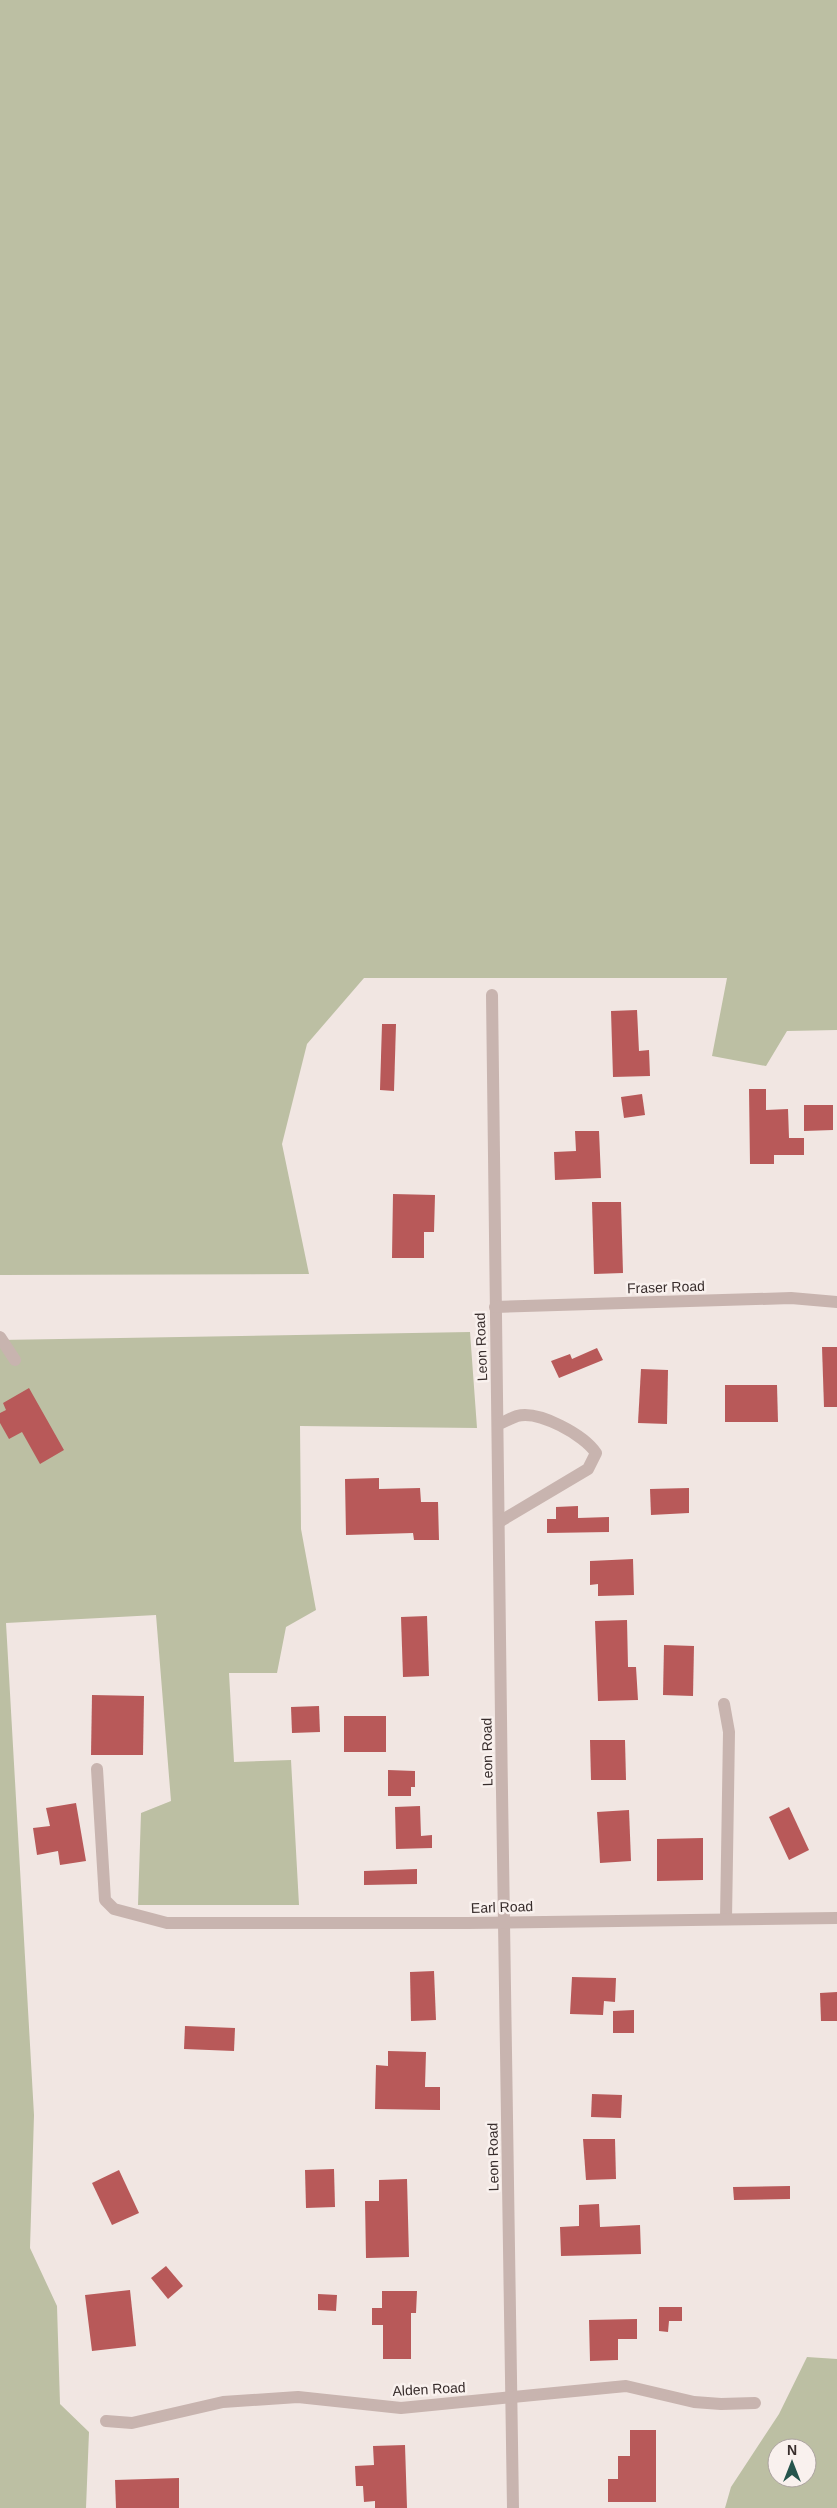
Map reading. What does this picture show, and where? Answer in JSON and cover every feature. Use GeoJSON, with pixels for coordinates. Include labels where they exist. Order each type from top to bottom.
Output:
{"type":"FeatureCollection","features":[{"type":"Feature","properties":{"kind":"street","name":"Leon Road"},"geometry":{"type":"LineString","coordinates":[[492,995],[495,1307],[499,1424],[503,1921],[513,2508]]}},
{"type":"Feature","properties":{"kind":"street","name":"Fraser Road"},"geometry":{"type":"LineString","coordinates":[[495,1307],[791,1298],[837,1302]]}},
{"type":"Feature","properties":{"kind":"street"},"geometry":{"type":"LineString","coordinates":[[0,1337],[14,1360]]}},
{"type":"Feature","properties":{"kind":"street"},"geometry":{"type":"LineString","coordinates":[[499,1424],[517,1416],[536,1416],[588,1441],[596,1452],[588,1469],[499,1522]]}},
{"type":"Feature","properties":{"kind":"street"},"geometry":{"type":"LineString","coordinates":[[724,1704],[729,1732],[726,1919]]}},
{"type":"Feature","properties":{"kind":"street","name":"Earl Road"},"geometry":{"type":"LineString","coordinates":[[97,1769],[105,1900],[114,1909],[167,1922],[467,1923],[503,1921],[837,1918]]}},
{"type":"Feature","properties":{"kind":"street","name":"Alden Road"},"geometry":{"type":"LineString","coordinates":[[106,2421],[132,2423],[222,2402],[298,2396],[401,2408],[626,2386],[694,2402],[721,2404],[755,2403]]}},
{"type":"Feature","properties":{"kind":"green space"},"geometry":{"type":"Polygon","coordinates":[[[0,0],[837,0],[837,1030],[787,1031],[766,1066],[712,1056],[727,978],[364,978],[307,1044],[282,1144],[309,1274],[0,1275],[0,0]]]}},
{"type":"Feature","properties":{"kind":"green space"},"geometry":{"type":"Polygon","coordinates":[[[470,1332],[477,1428],[300,1426],[301,1529],[316,1610],[286,1627],[277,1673],[229,1673],[234,1762],[291,1760],[299,1905],[138,1905],[141,1813],[171,1801],[156,1615],[6,1623],[34,2115],[30,2248],[57,2306],[60,2404],[89,2432],[86,2508],[0,2508],[0,1340],[470,1332]]]}},
{"type":"Feature","properties":{"kind":"green space"},"geometry":{"type":"Polygon","coordinates":[[[807,2357],[837,2359],[837,2508],[725,2508],[731,2487],[779,2414],[807,2357]]]}},
{"type":"Feature","properties":{"kind":"building"},"geometry":{"type":"Polygon","coordinates":[[[637,1010],[639,1051],[649,1050],[650,1076],[613,1077],[611,1011],[637,1010]]]}},
{"type":"Feature","properties":{"kind":"building"},"geometry":{"type":"Polygon","coordinates":[[[382,1024],[396,1024],[394,1091],[380,1090],[382,1024]]]}},
{"type":"Feature","properties":{"kind":"building"},"geometry":{"type":"Polygon","coordinates":[[[749,1089],[766,1089],[766,1110],[788,1109],[789,1138],[804,1138],[804,1155],[774,1155],[774,1164],[750,1164],[749,1089]]]}},
{"type":"Feature","properties":{"kind":"building"},"geometry":{"type":"Polygon","coordinates":[[[642,1094],[645,1115],[624,1118],[621,1097],[642,1094]]]}},
{"type":"Feature","properties":{"kind":"building"},"geometry":{"type":"Polygon","coordinates":[[[804,1105],[833,1105],[833,1130],[804,1131],[804,1105]]]}},
{"type":"Feature","properties":{"kind":"building"},"geometry":{"type":"Polygon","coordinates":[[[575,1131],[599,1131],[601,1178],[555,1180],[554,1152],[576,1151],[575,1131]]]}},
{"type":"Feature","properties":{"kind":"building"},"geometry":{"type":"Polygon","coordinates":[[[393,1194],[435,1195],[434,1232],[424,1232],[424,1258],[392,1258],[393,1194]]]}},
{"type":"Feature","properties":{"kind":"building"},"geometry":{"type":"Polygon","coordinates":[[[592,1202],[621,1202],[623,1273],[594,1274],[592,1202]]]}},
{"type":"Feature","properties":{"kind":"building"},"geometry":{"type":"Polygon","coordinates":[[[822,1347],[837,1347],[837,1407],[824,1407],[822,1347]]]}},
{"type":"Feature","properties":{"kind":"building"},"geometry":{"type":"Polygon","coordinates":[[[597,1348],[603,1360],[559,1378],[551,1361],[570,1354],[572,1359],[597,1348]]]}},
{"type":"Feature","properties":{"kind":"building"},"geometry":{"type":"Polygon","coordinates":[[[641,1369],[668,1370],[667,1424],[638,1423],[641,1369]]]}},
{"type":"Feature","properties":{"kind":"building"},"geometry":{"type":"Polygon","coordinates":[[[725,1385],[777,1385],[778,1422],[725,1422],[725,1385]]]}},
{"type":"Feature","properties":{"kind":"building"},"geometry":{"type":"Polygon","coordinates":[[[29,1388],[64,1450],[40,1464],[22,1432],[9,1439],[0,1423],[0,1413],[6,1410],[3,1403],[29,1388]]]}},
{"type":"Feature","properties":{"kind":"building"},"geometry":{"type":"Polygon","coordinates":[[[379,1478],[379,1489],[420,1488],[421,1502],[438,1502],[439,1540],[414,1540],[413,1533],[346,1535],[345,1479],[379,1478]]]}},
{"type":"Feature","properties":{"kind":"building"},"geometry":{"type":"Polygon","coordinates":[[[689,1488],[689,1513],[651,1515],[650,1489],[689,1488]]]}},
{"type":"Feature","properties":{"kind":"building"},"geometry":{"type":"Polygon","coordinates":[[[578,1506],[578,1518],[609,1517],[609,1532],[547,1533],[547,1519],[556,1519],[556,1507],[578,1506]]]}},
{"type":"Feature","properties":{"kind":"building"},"geometry":{"type":"Polygon","coordinates":[[[633,1559],[634,1595],[598,1596],[598,1584],[590,1585],[590,1561],[633,1559]]]}},
{"type":"Feature","properties":{"kind":"building"},"geometry":{"type":"Polygon","coordinates":[[[427,1616],[429,1676],[403,1677],[401,1617],[427,1616]]]}},
{"type":"Feature","properties":{"kind":"building"},"geometry":{"type":"Polygon","coordinates":[[[627,1620],[628,1667],[636,1667],[638,1700],[598,1701],[595,1621],[627,1620]]]}},
{"type":"Feature","properties":{"kind":"building"},"geometry":{"type":"Polygon","coordinates":[[[664,1645],[694,1646],[693,1696],[663,1695],[664,1645]]]}},
{"type":"Feature","properties":{"kind":"building"},"geometry":{"type":"Polygon","coordinates":[[[92,1695],[144,1696],[143,1755],[91,1755],[92,1695]]]}},
{"type":"Feature","properties":{"kind":"building"},"geometry":{"type":"Polygon","coordinates":[[[319,1706],[320,1732],[292,1733],[291,1707],[319,1706]]]}},
{"type":"Feature","properties":{"kind":"building"},"geometry":{"type":"Polygon","coordinates":[[[344,1716],[386,1716],[386,1752],[344,1752],[344,1716]]]}},
{"type":"Feature","properties":{"kind":"building"},"geometry":{"type":"Polygon","coordinates":[[[590,1740],[625,1740],[626,1780],[591,1780],[590,1740]]]}},
{"type":"Feature","properties":{"kind":"building"},"geometry":{"type":"Polygon","coordinates":[[[388,1770],[415,1771],[415,1787],[411,1787],[411,1796],[388,1796],[388,1770]]]}},
{"type":"Feature","properties":{"kind":"building"},"geometry":{"type":"Polygon","coordinates":[[[76,1803],[86,1861],[60,1865],[58,1851],[37,1855],[33,1828],[50,1826],[46,1808],[76,1803]]]}},
{"type":"Feature","properties":{"kind":"building"},"geometry":{"type":"Polygon","coordinates":[[[420,1806],[421,1836],[432,1835],[432,1848],[396,1849],[395,1807],[420,1806]]]}},
{"type":"Feature","properties":{"kind":"building"},"geometry":{"type":"Polygon","coordinates":[[[789,1807],[809,1850],[789,1860],[769,1817],[789,1807]]]}},
{"type":"Feature","properties":{"kind":"building"},"geometry":{"type":"Polygon","coordinates":[[[629,1810],[631,1861],[600,1863],[597,1812],[629,1810]]]}},
{"type":"Feature","properties":{"kind":"building"},"geometry":{"type":"Polygon","coordinates":[[[703,1838],[703,1880],[657,1881],[657,1839],[703,1838]]]}},
{"type":"Feature","properties":{"kind":"building"},"geometry":{"type":"Polygon","coordinates":[[[417,1869],[417,1884],[364,1885],[364,1871],[417,1869]]]}},
{"type":"Feature","properties":{"kind":"building"},"geometry":{"type":"Polygon","coordinates":[[[434,1971],[436,2020],[411,2021],[410,1972],[434,1971]]]}},
{"type":"Feature","properties":{"kind":"building"},"geometry":{"type":"Polygon","coordinates":[[[572,1977],[616,1978],[615,2002],[604,2001],[603,2015],[570,2014],[572,1977]]]}},
{"type":"Feature","properties":{"kind":"building"},"geometry":{"type":"Polygon","coordinates":[[[837,1992],[837,2021],[821,2021],[820,1993],[837,1992]]]}},
{"type":"Feature","properties":{"kind":"building"},"geometry":{"type":"Polygon","coordinates":[[[634,2010],[634,2033],[613,2033],[613,2011],[634,2010]]]}},
{"type":"Feature","properties":{"kind":"building"},"geometry":{"type":"Polygon","coordinates":[[[185,2026],[235,2028],[234,2051],[184,2049],[185,2026]]]}},
{"type":"Feature","properties":{"kind":"building"},"geometry":{"type":"Polygon","coordinates":[[[388,2051],[426,2052],[425,2087],[440,2087],[440,2110],[375,2109],[376,2065],[388,2066],[388,2051]]]}},
{"type":"Feature","properties":{"kind":"building"},"geometry":{"type":"Polygon","coordinates":[[[592,2094],[622,2095],[621,2118],[591,2117],[592,2094]]]}},
{"type":"Feature","properties":{"kind":"building"},"geometry":{"type":"Polygon","coordinates":[[[583,2139],[615,2139],[616,2179],[586,2180],[583,2139]]]}},
{"type":"Feature","properties":{"kind":"building"},"geometry":{"type":"Polygon","coordinates":[[[334,2169],[335,2207],[306,2208],[305,2170],[334,2169]]]}},
{"type":"Feature","properties":{"kind":"building"},"geometry":{"type":"Polygon","coordinates":[[[119,2170],[139,2213],[112,2225],[92,2183],[119,2170]]]}},
{"type":"Feature","properties":{"kind":"building"},"geometry":{"type":"Polygon","coordinates":[[[407,2179],[409,2257],[366,2258],[365,2201],[379,2201],[379,2180],[407,2179]]]}},
{"type":"Feature","properties":{"kind":"building"},"geometry":{"type":"Polygon","coordinates":[[[790,2186],[790,2199],[734,2200],[733,2187],[790,2186]]]}},
{"type":"Feature","properties":{"kind":"building"},"geometry":{"type":"Polygon","coordinates":[[[599,2204],[600,2227],[640,2225],[641,2254],[561,2256],[560,2227],[579,2226],[579,2205],[599,2204]]]}},
{"type":"Feature","properties":{"kind":"building"},"geometry":{"type":"Polygon","coordinates":[[[166,2266],[183,2286],[168,2299],[151,2278],[166,2266]]]}},
{"type":"Feature","properties":{"kind":"building"},"geometry":{"type":"Polygon","coordinates":[[[130,2290],[136,2346],[92,2351],[85,2295],[130,2290]]]}},
{"type":"Feature","properties":{"kind":"building"},"geometry":{"type":"Polygon","coordinates":[[[382,2291],[417,2291],[416,2313],[411,2313],[411,2359],[383,2359],[383,2325],[372,2325],[372,2308],[382,2308],[382,2291]]]}},
{"type":"Feature","properties":{"kind":"building"},"geometry":{"type":"Polygon","coordinates":[[[318,2294],[337,2295],[336,2311],[318,2310],[318,2294]]]}},
{"type":"Feature","properties":{"kind":"building"},"geometry":{"type":"Polygon","coordinates":[[[659,2307],[682,2307],[682,2321],[669,2321],[668,2332],[659,2331],[659,2307]]]}},
{"type":"Feature","properties":{"kind":"building"},"geometry":{"type":"Polygon","coordinates":[[[637,2319],[637,2339],[618,2339],[618,2360],[590,2361],[589,2320],[637,2319]]]}},
{"type":"Feature","properties":{"kind":"building"},"geometry":{"type":"Polygon","coordinates":[[[630,2430],[656,2430],[656,2502],[608,2502],[608,2479],[618,2479],[618,2456],[630,2456],[630,2430]]]}},
{"type":"Feature","properties":{"kind":"building"},"geometry":{"type":"Polygon","coordinates":[[[405,2445],[407,2508],[375,2508],[375,2501],[364,2502],[363,2486],[356,2486],[355,2466],[374,2465],[373,2446],[405,2445]]]}},
{"type":"Feature","properties":{"kind":"building"},"geometry":{"type":"Polygon","coordinates":[[[179,2478],[179,2508],[116,2508],[115,2480],[179,2478]]]}}]}
